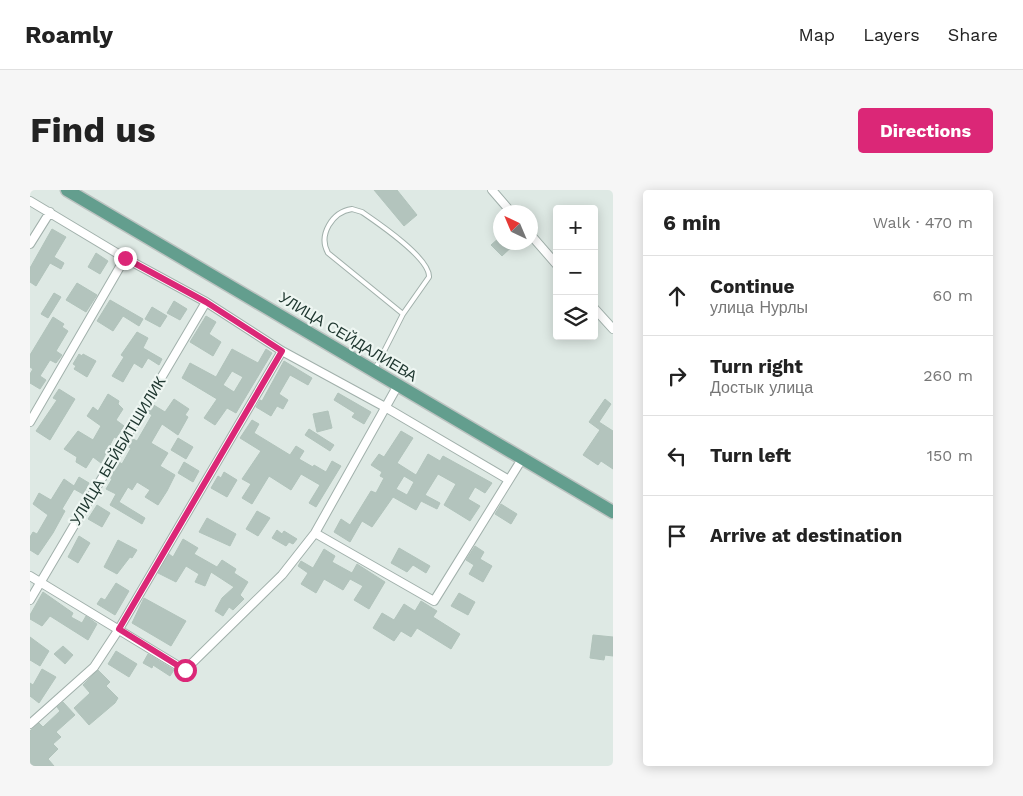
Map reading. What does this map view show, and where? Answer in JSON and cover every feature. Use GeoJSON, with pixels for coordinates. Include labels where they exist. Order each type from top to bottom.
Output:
{"type":"FeatureCollection","features":[{"type":"Feature","properties":{"kind":"main road","name":"УЛИЦА СЕЙДАЛИЕВА"},"geometry":{"type":"LineString","coordinates":[[67,190],[613,512]]}},
{"type":"Feature","properties":{"kind":"street"},"geometry":{"type":"LineString","coordinates":[[492,190],[506,205]]}},
{"type":"Feature","properties":{"kind":"street"},"geometry":{"type":"LineString","coordinates":[[30,201],[125,258],[206,302],[282,351],[385,407],[508,480]]}},
{"type":"Feature","properties":{"kind":"street"},"geometry":{"type":"LineString","coordinates":[[30,244],[50,212]]}},
{"type":"Feature","properties":{"kind":"street"},"geometry":{"type":"LineString","coordinates":[[538,243],[553,260]]}},
{"type":"Feature","properties":{"kind":"street"},"geometry":{"type":"LineString","coordinates":[[30,422],[125,258]]}},
{"type":"Feature","properties":{"kind":"street","name":"УЛИЦА БЕЙБИТШИЛИК"},"geometry":{"type":"LineString","coordinates":[[30,600],[206,302]]}},
{"type":"Feature","properties":{"kind":"street"},"geometry":{"type":"LineString","coordinates":[[598,312],[612,326]]}},
{"type":"Feature","properties":{"kind":"street"},"geometry":{"type":"LineString","coordinates":[[30,724],[94,667],[119,629],[282,351]]}},
{"type":"Feature","properties":{"kind":"street"},"geometry":{"type":"LineString","coordinates":[[30,576],[185,670],[282,575],[314,533],[398,385]]}},
{"type":"Feature","properties":{"kind":"street"},"geometry":{"type":"LineString","coordinates":[[314,533],[434,601],[522,458]]}},
{"type":"Feature","properties":{"kind":"lane"},"geometry":{"type":"LineString","coordinates":[[374,371],[403,314],[429,277],[427,266],[362,212],[352,208],[337,214],[325,232],[323,239],[328,253],[403,314]]}},
{"type":"Feature","properties":{"kind":"building"},"geometry":{"type":"Polygon","coordinates":[[[374,190],[397,190],[417,215],[404,226],[374,190]]]}},
{"type":"Feature","properties":{"kind":"building"},"geometry":{"type":"Polygon","coordinates":[[[52,229],[66,237],[54,257],[64,263],[61,269],[50,263],[36,286],[30,282],[30,268],[52,229]]]}},
{"type":"Feature","properties":{"kind":"building"},"geometry":{"type":"Polygon","coordinates":[[[496,250],[508,250],[502,256],[496,250]]]}},
{"type":"Feature","properties":{"kind":"building"},"geometry":{"type":"Polygon","coordinates":[[[96,253],[108,261],[100,274],[88,267],[96,253]]]}},
{"type":"Feature","properties":{"kind":"building"},"geometry":{"type":"Polygon","coordinates":[[[77,283],[97,295],[86,312],[66,300],[77,283]]]}},
{"type":"Feature","properties":{"kind":"building"},"geometry":{"type":"Polygon","coordinates":[[[54,293],[61,297],[48,318],[41,314],[54,293]]]}},
{"type":"Feature","properties":{"kind":"building"},"geometry":{"type":"Polygon","coordinates":[[[110,300],[143,319],[139,326],[123,316],[113,331],[97,321],[110,300]]]}},
{"type":"Feature","properties":{"kind":"building"},"geometry":{"type":"Polygon","coordinates":[[[174,301],[187,309],[180,320],[167,313],[174,301]]]}},
{"type":"Feature","properties":{"kind":"building"},"geometry":{"type":"Polygon","coordinates":[[[152,307],[167,316],[160,327],[145,319],[152,307]]]}},
{"type":"Feature","properties":{"kind":"building"},"geometry":{"type":"Polygon","coordinates":[[[206,316],[216,322],[209,334],[221,342],[213,356],[190,342],[206,316]]]}},
{"type":"Feature","properties":{"kind":"building"},"geometry":{"type":"Polygon","coordinates":[[[53,317],[64,324],[62,327],[68,331],[56,351],[62,355],[56,363],[50,360],[40,376],[46,380],[40,389],[30,383],[30,374],[33,369],[30,367],[30,355],[53,317]]]}},
{"type":"Feature","properties":{"kind":"building"},"geometry":{"type":"Polygon","coordinates":[[[137,332],[148,338],[143,348],[162,359],[159,365],[148,358],[142,368],[134,363],[123,382],[112,376],[124,357],[121,355],[137,332]]]}},
{"type":"Feature","properties":{"kind":"building"},"geometry":{"type":"Polygon","coordinates":[[[232,349],[258,363],[266,349],[272,353],[236,413],[227,408],[215,425],[204,418],[217,399],[182,378],[190,363],[216,377],[232,349]],[[232,371],[223,385],[234,392],[243,377],[232,371]]]}},
{"type":"Feature","properties":{"kind":"building"},"geometry":{"type":"Polygon","coordinates":[[[79,354],[82,356],[83,354],[96,361],[87,377],[74,369],[76,366],[73,364],[79,354]]]}},
{"type":"Feature","properties":{"kind":"building"},"geometry":{"type":"Polygon","coordinates":[[[284,361],[312,378],[308,385],[290,375],[279,394],[288,400],[283,409],[277,406],[271,416],[256,407],[260,400],[262,401],[284,361]]]}},
{"type":"Feature","properties":{"kind":"building"},"geometry":{"type":"Polygon","coordinates":[[[59,389],[75,399],[50,440],[36,431],[57,400],[53,398],[59,389]]]}},
{"type":"Feature","properties":{"kind":"building"},"geometry":{"type":"Polygon","coordinates":[[[338,393],[371,412],[364,424],[352,417],[355,413],[334,400],[338,393]]]}},
{"type":"Feature","properties":{"kind":"building"},"geometry":{"type":"Polygon","coordinates":[[[108,394],[119,401],[118,404],[123,409],[116,420],[124,426],[116,438],[114,437],[101,463],[93,457],[86,468],[76,462],[77,457],[64,449],[78,431],[93,440],[101,426],[87,416],[93,407],[98,411],[108,394]]]}},
{"type":"Feature","properties":{"kind":"building"},"geometry":{"type":"Polygon","coordinates":[[[174,399],[189,409],[185,415],[188,417],[178,435],[162,424],[151,443],[168,453],[160,466],[175,475],[167,491],[158,505],[145,497],[150,490],[137,482],[132,490],[128,487],[119,502],[145,518],[142,524],[110,505],[116,494],[106,489],[112,479],[109,477],[119,462],[122,464],[131,448],[128,447],[133,439],[137,441],[152,415],[147,412],[152,404],[165,412],[174,399]]]}},
{"type":"Feature","properties":{"kind":"building"},"geometry":{"type":"Polygon","coordinates":[[[605,399],[611,404],[599,422],[613,431],[613,469],[601,461],[598,465],[583,455],[600,430],[589,422],[605,399]]]}},
{"type":"Feature","properties":{"kind":"building"},"geometry":{"type":"Polygon","coordinates":[[[328,411],[332,428],[317,432],[313,414],[328,411]]]}},
{"type":"Feature","properties":{"kind":"building"},"geometry":{"type":"Polygon","coordinates":[[[252,420],[259,424],[254,433],[290,455],[296,446],[304,451],[299,459],[313,467],[314,465],[326,472],[332,461],[341,466],[316,507],[309,503],[320,485],[301,474],[291,490],[269,476],[252,504],[242,498],[251,484],[242,479],[261,451],[240,438],[252,420]]]}},
{"type":"Feature","properties":{"kind":"building"},"geometry":{"type":"Polygon","coordinates":[[[309,429],[334,445],[330,451],[305,435],[309,429]]]}},
{"type":"Feature","properties":{"kind":"building"},"geometry":{"type":"Polygon","coordinates":[[[401,431],[413,438],[397,463],[416,475],[428,454],[440,461],[443,456],[492,483],[485,493],[475,487],[468,499],[480,506],[470,521],[444,505],[456,484],[438,474],[425,495],[440,503],[437,509],[421,501],[416,510],[393,497],[372,527],[362,521],[350,542],[334,532],[341,519],[350,525],[371,491],[376,493],[384,478],[380,476],[382,472],[371,465],[379,454],[384,457],[401,431]],[[404,476],[396,489],[407,495],[414,482],[404,476]]]}},
{"type":"Feature","properties":{"kind":"building"},"geometry":{"type":"Polygon","coordinates":[[[178,438],[193,447],[186,459],[171,450],[178,438]]]}},
{"type":"Feature","properties":{"kind":"building"},"geometry":{"type":"Polygon","coordinates":[[[184,462],[199,471],[193,482],[178,473],[184,462]]]}},
{"type":"Feature","properties":{"kind":"building"},"geometry":{"type":"Polygon","coordinates":[[[224,472],[237,480],[227,497],[211,488],[218,476],[221,478],[224,472]]]}},
{"type":"Feature","properties":{"kind":"building"},"geometry":{"type":"Polygon","coordinates":[[[79,477],[89,483],[83,494],[74,489],[62,509],[65,511],[53,533],[38,555],[30,550],[30,537],[33,532],[37,534],[48,515],[33,504],[39,493],[51,500],[64,479],[74,486],[79,477]]]}},
{"type":"Feature","properties":{"kind":"building"},"geometry":{"type":"Polygon","coordinates":[[[501,504],[517,514],[511,524],[495,514],[501,504]]]}},
{"type":"Feature","properties":{"kind":"building"},"geometry":{"type":"Polygon","coordinates":[[[97,505],[110,513],[102,527],[88,519],[97,505]]]}},
{"type":"Feature","properties":{"kind":"building"},"geometry":{"type":"Polygon","coordinates":[[[257,511],[270,518],[258,536],[246,529],[257,511]]]}},
{"type":"Feature","properties":{"kind":"building"},"geometry":{"type":"Polygon","coordinates":[[[207,518],[236,534],[230,546],[199,532],[207,518]]]}},
{"type":"Feature","properties":{"kind":"building"},"geometry":{"type":"Polygon","coordinates":[[[277,530],[282,534],[284,531],[297,539],[293,544],[289,542],[286,546],[272,538],[277,530]]]}},
{"type":"Feature","properties":{"kind":"building"},"geometry":{"type":"Polygon","coordinates":[[[79,536],[90,543],[78,563],[68,557],[79,536]]]}},
{"type":"Feature","properties":{"kind":"building"},"geometry":{"type":"Polygon","coordinates":[[[183,539],[198,548],[194,554],[217,567],[222,560],[236,569],[234,573],[248,582],[240,595],[244,599],[233,610],[229,607],[223,616],[215,611],[222,598],[234,587],[211,572],[205,586],[195,582],[199,574],[186,566],[176,582],[158,573],[169,554],[173,557],[183,539]]]}},
{"type":"Feature","properties":{"kind":"building"},"geometry":{"type":"Polygon","coordinates":[[[118,540],[137,550],[117,574],[104,567],[118,540]]]}},
{"type":"Feature","properties":{"kind":"building"},"geometry":{"type":"Polygon","coordinates":[[[475,546],[484,552],[480,559],[492,566],[483,582],[469,574],[474,565],[466,560],[475,546]]]}},
{"type":"Feature","properties":{"kind":"building"},"geometry":{"type":"Polygon","coordinates":[[[399,548],[430,566],[426,573],[413,565],[407,572],[391,563],[399,548]]]}},
{"type":"Feature","properties":{"kind":"building"},"geometry":{"type":"Polygon","coordinates":[[[324,549],[335,556],[332,562],[352,573],[357,564],[385,582],[369,609],[354,600],[363,586],[350,579],[343,590],[324,579],[316,593],[301,584],[308,573],[298,566],[301,561],[313,568],[324,549]]]}},
{"type":"Feature","properties":{"kind":"building"},"geometry":{"type":"Polygon","coordinates":[[[116,583],[129,591],[115,615],[97,604],[101,598],[105,600],[116,583]]]}},
{"type":"Feature","properties":{"kind":"building"},"geometry":{"type":"Polygon","coordinates":[[[43,592],[73,613],[71,617],[82,623],[86,616],[97,624],[88,640],[50,616],[42,626],[30,619],[30,615],[43,592]]]}},
{"type":"Feature","properties":{"kind":"building"},"geometry":{"type":"Polygon","coordinates":[[[459,593],[475,602],[468,615],[451,606],[459,593]]]}},
{"type":"Feature","properties":{"kind":"building"},"geometry":{"type":"Polygon","coordinates":[[[144,598],[186,621],[171,646],[132,623],[144,598]]]}},
{"type":"Feature","properties":{"kind":"building"},"geometry":{"type":"Polygon","coordinates":[[[421,601],[437,611],[433,617],[460,634],[451,649],[417,628],[411,637],[401,631],[394,641],[373,628],[382,613],[394,620],[404,604],[415,611],[421,601]]]}},
{"type":"Feature","properties":{"kind":"building"},"geometry":{"type":"Polygon","coordinates":[[[593,635],[613,637],[613,656],[605,655],[604,660],[590,658],[593,635]]]}},
{"type":"Feature","properties":{"kind":"building"},"geometry":{"type":"Polygon","coordinates":[[[30,637],[49,651],[40,666],[30,660],[30,637]]]}},
{"type":"Feature","properties":{"kind":"building"},"geometry":{"type":"Polygon","coordinates":[[[63,646],[73,655],[65,664],[54,654],[63,646]]]}},
{"type":"Feature","properties":{"kind":"building"},"geometry":{"type":"Polygon","coordinates":[[[116,651],[137,664],[129,677],[108,664],[116,651]]]}},
{"type":"Feature","properties":{"kind":"building"},"geometry":{"type":"Polygon","coordinates":[[[148,654],[174,670],[170,676],[153,665],[152,668],[143,663],[148,654]]]}},
{"type":"Feature","properties":{"kind":"building"},"geometry":{"type":"Polygon","coordinates":[[[42,669],[56,677],[39,703],[30,696],[30,683],[33,685],[42,669]]]}},
{"type":"Feature","properties":{"kind":"building"},"geometry":{"type":"Polygon","coordinates":[[[98,670],[110,682],[106,686],[118,698],[115,703],[89,725],[74,708],[90,693],[83,685],[98,670]]]}},
{"type":"Feature","properties":{"kind":"building"},"geometry":{"type":"Polygon","coordinates":[[[63,702],[75,715],[56,732],[61,737],[53,744],[58,749],[48,759],[54,766],[30,766],[30,731],[39,723],[43,727],[60,711],[57,707],[63,702]]]}},
{"type":"Feature","properties":{"kind":"route"},"geometry":{"type":"LineString","coordinates":[[125,258],[206,302],[282,351],[119,629],[185,670]]}}]}
